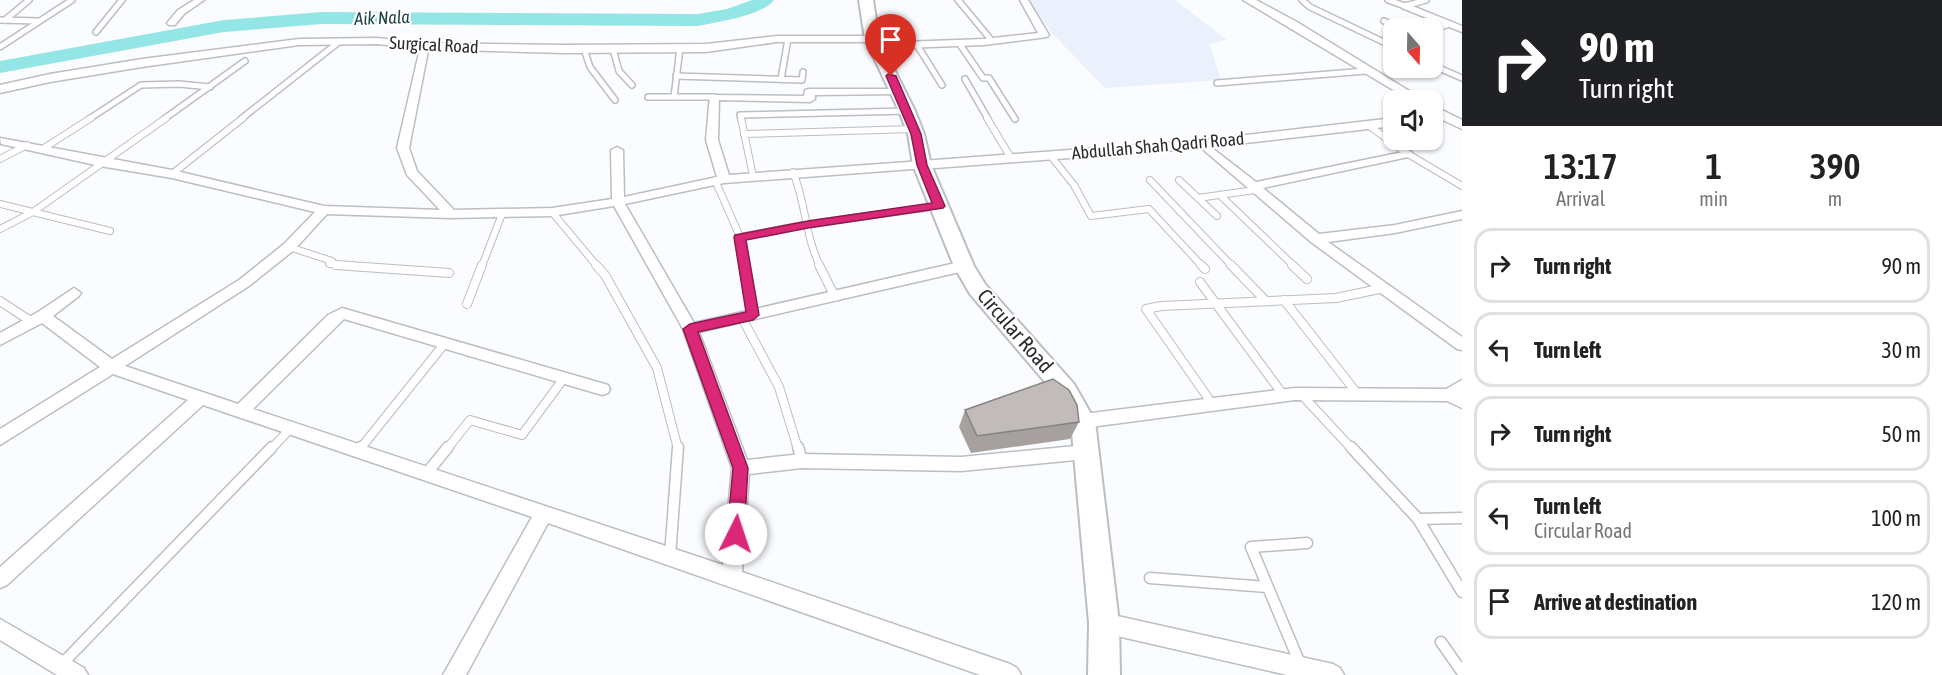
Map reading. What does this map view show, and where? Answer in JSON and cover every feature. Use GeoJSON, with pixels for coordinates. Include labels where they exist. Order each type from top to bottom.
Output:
{"type":"FeatureCollection","features":[{"type":"Feature","properties":{"kind":"main road","name":"Circular Road"},"geometry":{"type":"LineString","coordinates":[[866,0],[874,42],[907,110],[922,165],[964,266],[977,289],[1066,390],[1083,421],[1104,623],[1104,675]]}},
{"type":"Feature","properties":{"kind":"street"},"geometry":{"type":"LineString","coordinates":[[172,23],[181,12],[200,0]]}},
{"type":"Feature","properties":{"kind":"street"},"geometry":{"type":"LineString","coordinates":[[874,42],[917,45],[992,41],[1044,35],[1024,0]]}},
{"type":"Feature","properties":{"kind":"street"},"geometry":{"type":"LineString","coordinates":[[1248,0],[1293,24],[1400,90]]}},
{"type":"Feature","properties":{"kind":"street"},"geometry":{"type":"LineString","coordinates":[[1408,3],[1462,28]]}},
{"type":"Feature","properties":{"kind":"street","name":"Surgical Road"},"geometry":{"type":"LineString","coordinates":[[0,88],[61,76],[261,45],[340,40],[424,46],[584,49],[706,48],[788,39],[874,42]]}},
{"type":"Feature","properties":{"kind":"street"},"geometry":{"type":"LineString","coordinates":[[424,46],[403,148],[411,172],[452,214]]}},
{"type":"Feature","properties":{"kind":"street"},"geometry":{"type":"LineString","coordinates":[[719,179],[712,140],[714,97],[810,99],[808,92],[907,110]]}},
{"type":"Feature","properties":{"kind":"street"},"geometry":{"type":"LineString","coordinates":[[1443,116],[1462,113]]}},
{"type":"Feature","properties":{"kind":"street"},"geometry":{"type":"LineString","coordinates":[[1443,118],[1462,125]]}},
{"type":"Feature","properties":{"kind":"street","name":"Abdullah Shah Qadri Road"},"geometry":{"type":"LineString","coordinates":[[922,165],[1203,144],[1383,123]]}},
{"type":"Feature","properties":{"kind":"street"},"geometry":{"type":"LineString","coordinates":[[1,141],[44,148],[100,162],[172,174],[324,210],[452,214],[552,212],[618,202],[719,179],[793,172],[922,165]]}},
{"type":"Feature","properties":{"kind":"street"},"geometry":{"type":"LineString","coordinates":[[1203,144],[1316,239],[1462,345]]}},
{"type":"Feature","properties":{"kind":"street"},"geometry":{"type":"LineString","coordinates":[[617,150],[618,202],[690,329],[741,468],[732,577]]}},
{"type":"Feature","properties":{"kind":"street"},"geometry":{"type":"LineString","coordinates":[[1254,188],[1408,154]]}},
{"type":"Feature","properties":{"kind":"street"},"geometry":{"type":"LineString","coordinates":[[0,438],[244,283],[289,247],[324,210]]}},
{"type":"Feature","properties":{"kind":"street"},"geometry":{"type":"LineString","coordinates":[[1316,239],[1395,229],[1462,215]]}},
{"type":"Feature","properties":{"kind":"street"},"geometry":{"type":"LineString","coordinates":[[690,329],[964,266]]}},
{"type":"Feature","properties":{"kind":"street"},"geometry":{"type":"LineString","coordinates":[[0,340],[37,319],[74,293]]}},
{"type":"Feature","properties":{"kind":"street"},"geometry":{"type":"LineString","coordinates":[[241,411],[333,319],[342,313],[602,390]]}},
{"type":"Feature","properties":{"kind":"street"},"geometry":{"type":"LineString","coordinates":[[37,319],[113,368],[732,577],[1010,675]]}},
{"type":"Feature","properties":{"kind":"street"},"geometry":{"type":"LineString","coordinates":[[1083,421],[1301,394],[1356,392],[1458,394]]}},
{"type":"Feature","properties":{"kind":"street"},"geometry":{"type":"LineString","coordinates":[[0,579],[201,397]]}},
{"type":"Feature","properties":{"kind":"street"},"geometry":{"type":"LineString","coordinates":[[741,468],[802,461],[961,464],[1086,452]]}},
{"type":"Feature","properties":{"kind":"street"},"geometry":{"type":"LineString","coordinates":[[454,675],[544,513]]}},
{"type":"Feature","properties":{"kind":"street"},"geometry":{"type":"LineString","coordinates":[[1104,623],[1333,675]]}},
{"type":"Feature","properties":{"kind":"street"},"geometry":{"type":"LineString","coordinates":[[0,628],[69,670]]}},
{"type":"Feature","properties":{"kind":"lane"},"geometry":{"type":"LineString","coordinates":[[2,21],[29,0]]}},
{"type":"Feature","properties":{"kind":"lane"},"geometry":{"type":"LineString","coordinates":[[0,46],[72,0]]}},
{"type":"Feature","properties":{"kind":"lane"},"geometry":{"type":"LineString","coordinates":[[96,32],[122,0]]}},
{"type":"Feature","properties":{"kind":"lane"},"geometry":{"type":"LineString","coordinates":[[958,0],[992,41]]}},
{"type":"Feature","properties":{"kind":"lane"},"geometry":{"type":"LineString","coordinates":[[1302,0],[1310,7],[1383,43]]}},
{"type":"Feature","properties":{"kind":"lane"},"geometry":{"type":"LineString","coordinates":[[1388,0],[1408,3],[1426,0]]}},
{"type":"Feature","properties":{"kind":"lane"},"geometry":{"type":"LineString","coordinates":[[2,21],[39,21]]}},
{"type":"Feature","properties":{"kind":"lane"},"geometry":{"type":"LineString","coordinates":[[1443,26],[1450,24]]}},
{"type":"Feature","properties":{"kind":"lane"},"geometry":{"type":"LineString","coordinates":[[781,79],[788,39]]}},
{"type":"Feature","properties":{"kind":"lane"},"geometry":{"type":"LineString","coordinates":[[172,174],[340,40]]}},
{"type":"Feature","properties":{"kind":"lane"},"geometry":{"type":"LineString","coordinates":[[959,43],[982,78],[989,78],[1015,118]]}},
{"type":"Feature","properties":{"kind":"lane"},"geometry":{"type":"LineString","coordinates":[[917,45],[942,85]]}},
{"type":"Feature","properties":{"kind":"lane"},"geometry":{"type":"LineString","coordinates":[[674,97],[680,48]]}},
{"type":"Feature","properties":{"kind":"lane"},"geometry":{"type":"LineString","coordinates":[[584,49],[590,67],[615,100]]}},
{"type":"Feature","properties":{"kind":"lane"},"geometry":{"type":"LineString","coordinates":[[613,49],[620,71],[632,85]]}},
{"type":"Feature","properties":{"kind":"lane"},"geometry":{"type":"LineString","coordinates":[[0,229],[33,212],[100,162],[245,61]]}},
{"type":"Feature","properties":{"kind":"lane"},"geometry":{"type":"LineString","coordinates":[[1443,70],[1462,78]]}},
{"type":"Feature","properties":{"kind":"lane"},"geometry":{"type":"LineString","coordinates":[[1217,83],[1366,71]]}},
{"type":"Feature","properties":{"kind":"lane"},"geometry":{"type":"LineString","coordinates":[[676,76],[802,80],[803,72]]}},
{"type":"Feature","properties":{"kind":"lane"},"geometry":{"type":"LineString","coordinates":[[965,80],[1011,158]]}},
{"type":"Feature","properties":{"kind":"lane"},"geometry":{"type":"LineString","coordinates":[[44,148],[141,85],[179,84],[210,87]]}},
{"type":"Feature","properties":{"kind":"lane"},"geometry":{"type":"LineString","coordinates":[[648,98],[714,97]]}},
{"type":"Feature","properties":{"kind":"lane"},"geometry":{"type":"LineString","coordinates":[[744,134],[907,110]]}},
{"type":"Feature","properties":{"kind":"lane"},"geometry":{"type":"LineString","coordinates":[[753,176],[740,115],[907,110]]}},
{"type":"Feature","properties":{"kind":"lane"},"geometry":{"type":"LineString","coordinates":[[1368,125],[1408,154],[1462,186]]}},
{"type":"Feature","properties":{"kind":"lane"},"geometry":{"type":"LineString","coordinates":[[0,159],[27,145]]}},
{"type":"Feature","properties":{"kind":"lane"},"geometry":{"type":"LineString","coordinates":[[1050,155],[1074,185],[1091,216],[1149,209],[1205,269]]}},
{"type":"Feature","properties":{"kind":"lane"},"geometry":{"type":"LineString","coordinates":[[793,172],[801,193],[813,250],[835,297]]}},
{"type":"Feature","properties":{"kind":"lane"},"geometry":{"type":"LineString","coordinates":[[719,179],[740,237],[747,317],[779,387],[802,461]]}},
{"type":"Feature","properties":{"kind":"lane"},"geometry":{"type":"LineString","coordinates":[[1150,180],[1266,301]]}},
{"type":"Feature","properties":{"kind":"lane"},"geometry":{"type":"LineString","coordinates":[[1179,180],[1217,216]]}},
{"type":"Feature","properties":{"kind":"lane"},"geometry":{"type":"LineString","coordinates":[[1198,198],[1254,188]]}},
{"type":"Feature","properties":{"kind":"lane"},"geometry":{"type":"LineString","coordinates":[[1220,195],[1307,279]]}},
{"type":"Feature","properties":{"kind":"lane"},"geometry":{"type":"LineString","coordinates":[[0,204],[110,231]]}},
{"type":"Feature","properties":{"kind":"lane"},"geometry":{"type":"LineString","coordinates":[[740,237],[808,224],[939,206]]}},
{"type":"Feature","properties":{"kind":"lane"},"geometry":{"type":"LineString","coordinates":[[552,212],[605,275],[657,368],[678,448],[670,556]]}},
{"type":"Feature","properties":{"kind":"lane"},"geometry":{"type":"LineString","coordinates":[[468,304],[502,214]]}},
{"type":"Feature","properties":{"kind":"lane"},"geometry":{"type":"LineString","coordinates":[[289,247],[332,261],[330,264],[449,273]]}},
{"type":"Feature","properties":{"kind":"lane"},"geometry":{"type":"LineString","coordinates":[[1200,282],[1284,396]]}},
{"type":"Feature","properties":{"kind":"lane"},"geometry":{"type":"LineString","coordinates":[[1213,405],[1146,309],[1214,303],[1336,298],[1379,289]]}},
{"type":"Feature","properties":{"kind":"lane"},"geometry":{"type":"LineString","coordinates":[[1284,300],[1356,392]]}},
{"type":"Feature","properties":{"kind":"lane"},"geometry":{"type":"LineString","coordinates":[[0,301],[37,319]]}},
{"type":"Feature","properties":{"kind":"lane"},"geometry":{"type":"LineString","coordinates":[[358,451],[445,343]]}},
{"type":"Feature","properties":{"kind":"lane"},"geometry":{"type":"LineString","coordinates":[[426,474],[470,420],[522,435],[564,378]]}},
{"type":"Feature","properties":{"kind":"lane"},"geometry":{"type":"LineString","coordinates":[[1301,394],[1418,519],[1462,592]]}},
{"type":"Feature","properties":{"kind":"lane"},"geometry":{"type":"LineString","coordinates":[[69,670],[291,428]]}},
{"type":"Feature","properties":{"kind":"lane"},"geometry":{"type":"LineString","coordinates":[[1418,519],[1462,518]]}},
{"type":"Feature","properties":{"kind":"lane"},"geometry":{"type":"LineString","coordinates":[[1303,670],[1251,547],[1307,543]]}},
{"type":"Feature","properties":{"kind":"lane"},"geometry":{"type":"LineString","coordinates":[[1150,578],[1267,587]]}},
{"type":"Feature","properties":{"kind":"lane"},"geometry":{"type":"LineString","coordinates":[[1441,642],[1462,672]]}},
{"type":"Feature","properties":{"kind":"shaded area"},"geometry":{"type":"Polygon","coordinates":[[[1028,0],[1175,0],[1227,40],[1209,44],[1221,80],[1105,88],[1052,33],[1028,0]]]}},
{"type":"Feature","properties":{"kind":"building"},"geometry":{"type":"Polygon","coordinates":[[[1053,379],[1069,390],[1077,405],[1079,422],[977,436],[965,410],[1053,379]]]}},
{"type":"Feature","properties":{"kind":"waterway","name":"Aik Nala"},"geometry":{"type":"LineString","coordinates":[[0,67],[224,26],[322,18],[698,20],[741,11],[765,0]]}},
{"type":"Feature","properties":{"kind":"route"},"geometry":{"type":"LineString","coordinates":[[736,534],[741,468],[690,329],[753,315],[740,237],[808,224],[939,206],[922,165],[916,134],[891,76]]}}]}
